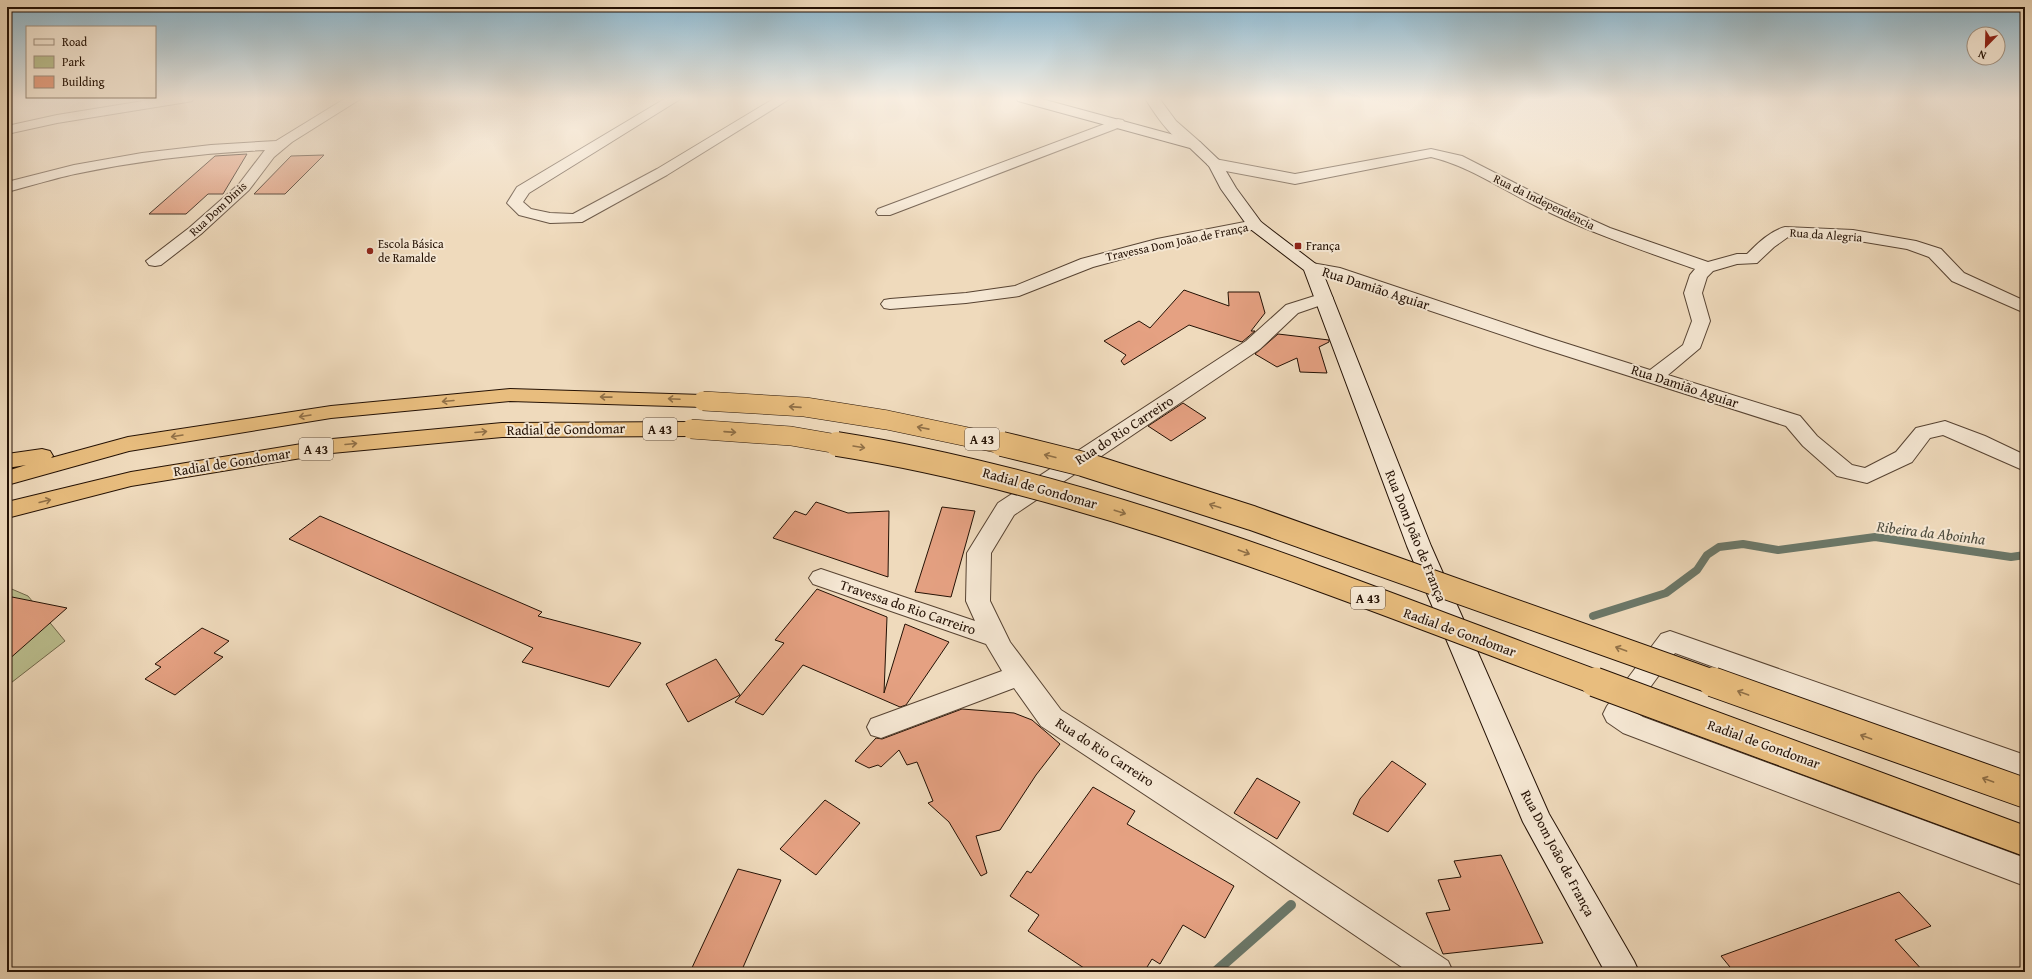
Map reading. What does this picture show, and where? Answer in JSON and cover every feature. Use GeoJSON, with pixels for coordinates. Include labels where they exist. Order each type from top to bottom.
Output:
{"type":"FeatureCollection","features":[{"type":"Feature","properties":{"kind":"highway","name":"A 43"},"geometry":{"type":"LineString","coordinates":[[7,478],[128,444],[331,412],[510,395],[703,400],[805,407],[887,420],[984,439],[1082,464],[1259,521],[2025,793]]}},
{"type":"Feature","properties":{"kind":"highway","name":"Radial de Gondomar"},"geometry":{"type":"LineString","coordinates":[[7,510],[131,479],[332,446],[502,430],[691,429],[791,436],[872,449],[969,468],[1066,494],[1241,551],[2025,841]]}},
{"type":"Feature","properties":{"kind":"highway"},"geometry":{"type":"LineString","coordinates":[[7,461],[128,444]]}},
{"type":"Feature","properties":{"kind":"street"},"geometry":{"type":"LineString","coordinates":[[7,187],[144,157],[207,149],[280,144]]}},
{"type":"Feature","properties":{"kind":"street","name":"Rua Dom Dinis"},"geometry":{"type":"LineString","coordinates":[[155,261],[195,231],[244,187],[269,154],[280,144]]}},
{"type":"Feature","properties":{"kind":"street"},"geometry":{"type":"LineString","coordinates":[[600,144],[523,190],[515,203],[525,212],[550,218],[576,219],[662,172],[709,144]]}},
{"type":"Feature","properties":{"kind":"street"},"geometry":{"type":"LineString","coordinates":[[884,212],[1064,144]]}},
{"type":"Feature","properties":{"kind":"street"},"geometry":{"type":"LineString","coordinates":[[1189,144],[1194,145],[1215,164],[1229,189],[1255,225],[1312,268]]}},
{"type":"Feature","properties":{"kind":"street","name":"Rua da Independência"},"geometry":{"type":"LineString","coordinates":[[1215,164],[1295,179],[1431,153],[1457,159],[1542,202],[1604,231],[1707,267]]}},
{"type":"Feature","properties":{"kind":"street","name":"Travessa Dom João de França"},"geometry":{"type":"LineString","coordinates":[[890,304],[966,298],[1019,291],[1086,263],[1157,244],[1255,225]]}},
{"type":"Feature","properties":{"kind":"street","name":"Rua da Alegria"},"geometry":{"type":"LineString","coordinates":[[1707,267],[1737,259],[1751,259],[1768,243],[1785,232],[1853,235],[1910,245],[1935,253],[1958,277],[1992,291],[2025,308]]}},
{"type":"Feature","properties":{"kind":"street"},"geometry":{"type":"LineString","coordinates":[[1654,376],[1691,348],[1701,321],[1692,293],[1700,275],[1707,267]]}},
{"type":"Feature","properties":{"kind":"street","name":"Rua Dom João de França"},"geometry":{"type":"LineString","coordinates":[[1312,268],[1418,546],[1538,822],[1620,970]]}},
{"type":"Feature","properties":{"kind":"street","name":"Rua Damião Aguiar"},"geometry":{"type":"LineString","coordinates":[[1312,268],[1334,272],[1512,332],[1793,421],[1810,441],[1845,471],[1867,476],[1904,457],[1923,433],[1945,428],[1978,441],[2025,464]]}},
{"type":"Feature","properties":{"kind":"street","name":"Rua do Rio Carreiro"},"geometry":{"type":"LineString","coordinates":[[1324,298],[1292,309],[1252,345],[1006,509],[979,553],[978,601],[1000,648],[1051,718],[1258,852],[1436,972]]}},
{"type":"Feature","properties":{"kind":"street","name":"Travessa do Rio Carreiro"},"geometry":{"type":"LineString","coordinates":[[822,578],[994,636]]}},
{"type":"Feature","properties":{"kind":"street"},"geometry":{"type":"LineString","coordinates":[[2025,767],[1670,641],[1616,714],[1634,725],[2025,872]]}},
{"type":"Feature","properties":{"kind":"street"},"geometry":{"type":"LineString","coordinates":[[881,727],[1019,675]]}},
{"type":"Feature","properties":{"kind":"green space"},"geometry":{"type":"Polygon","coordinates":[[[7,587],[28,596],[65,641],[7,686],[7,587]]]}},
{"type":"Feature","properties":{"kind":"building"},"geometry":{"type":"Polygon","coordinates":[[[247,154],[223,194],[208,194],[186,214],[149,214],[215,156],[247,154]]]}},
{"type":"Feature","properties":{"kind":"building"},"geometry":{"type":"Polygon","coordinates":[[[324,155],[285,194],[254,194],[291,156],[324,155]]]}},
{"type":"Feature","properties":{"kind":"building"},"geometry":{"type":"Polygon","coordinates":[[[1184,290],[1229,306],[1228,292],[1259,292],[1265,313],[1251,331],[1255,331],[1242,342],[1189,325],[1124,365],[1121,361],[1126,355],[1104,341],[1139,321],[1150,328],[1184,290]]]}},
{"type":"Feature","properties":{"kind":"building"},"geometry":{"type":"Polygon","coordinates":[[[1278,334],[1329,340],[1329,342],[1319,347],[1327,373],[1300,372],[1297,358],[1277,367],[1255,354],[1278,334]]]}},
{"type":"Feature","properties":{"kind":"building"},"geometry":{"type":"Polygon","coordinates":[[[1183,403],[1206,418],[1171,441],[1148,426],[1183,403]]]}},
{"type":"Feature","properties":{"kind":"building"},"geometry":{"type":"Polygon","coordinates":[[[816,502],[848,513],[889,511],[888,577],[773,538],[795,511],[806,515],[816,502]]]}},
{"type":"Feature","properties":{"kind":"building"},"geometry":{"type":"Polygon","coordinates":[[[942,507],[975,511],[951,597],[915,592],[942,507]]]}},
{"type":"Feature","properties":{"kind":"building"},"geometry":{"type":"Polygon","coordinates":[[[320,516],[542,612],[538,616],[641,643],[609,687],[522,662],[533,648],[289,539],[320,516]]]}},
{"type":"Feature","properties":{"kind":"building"},"geometry":{"type":"Polygon","coordinates":[[[817,589],[887,617],[884,693],[905,624],[949,642],[906,705],[900,707],[803,665],[763,715],[735,702],[784,643],[775,640],[817,589]]]}},
{"type":"Feature","properties":{"kind":"building"},"geometry":{"type":"Polygon","coordinates":[[[7,596],[67,608],[7,661],[7,596]]]}},
{"type":"Feature","properties":{"kind":"building"},"geometry":{"type":"Polygon","coordinates":[[[202,628],[229,641],[214,653],[223,657],[175,695],[145,679],[161,667],[155,664],[202,628]]]}},
{"type":"Feature","properties":{"kind":"building"},"geometry":{"type":"Polygon","coordinates":[[[716,659],[740,695],[688,722],[666,684],[716,659]]]}},
{"type":"Feature","properties":{"kind":"building"},"geometry":{"type":"Polygon","coordinates":[[[962,709],[1014,713],[1032,720],[1060,744],[1036,775],[1000,830],[976,836],[987,873],[981,876],[949,822],[928,803],[933,801],[917,762],[907,765],[899,750],[881,767],[878,765],[869,768],[855,761],[876,738],[882,739],[962,709]]]}},
{"type":"Feature","properties":{"kind":"building"},"geometry":{"type":"Polygon","coordinates":[[[1392,761],[1426,784],[1388,832],[1353,814],[1360,799],[1392,761]]]}},
{"type":"Feature","properties":{"kind":"building"},"geometry":{"type":"Polygon","coordinates":[[[1257,778],[1300,802],[1277,839],[1234,813],[1257,778]]]}},
{"type":"Feature","properties":{"kind":"building"},"geometry":{"type":"Polygon","coordinates":[[[1093,787],[1135,811],[1127,824],[1234,886],[1205,938],[1183,925],[1160,964],[1152,959],[1144,972],[1090,972],[1028,931],[1039,915],[1010,896],[1027,871],[1031,873],[1093,787]]]}},
{"type":"Feature","properties":{"kind":"building"},"geometry":{"type":"Polygon","coordinates":[[[825,800],[860,823],[816,875],[780,849],[825,800]]]}},
{"type":"Feature","properties":{"kind":"building"},"geometry":{"type":"Polygon","coordinates":[[[1501,855],[1543,943],[1443,954],[1426,913],[1450,910],[1438,880],[1461,877],[1454,861],[1501,855]]]}},
{"type":"Feature","properties":{"kind":"building"},"geometry":{"type":"Polygon","coordinates":[[[738,869],[781,880],[741,972],[690,972],[738,869]]]}},
{"type":"Feature","properties":{"kind":"building"},"geometry":{"type":"Polygon","coordinates":[[[1899,892],[1931,926],[1895,940],[1924,972],[1734,972],[1721,956],[1899,892]]]}},
{"type":"Feature","properties":{"kind":"waterway","name":"Ribeira da Aboinha"},"geometry":{"type":"LineString","coordinates":[[1593,616],[1666,593],[1697,570],[1707,555],[1719,547],[1743,544],[1778,550],[1875,537],[2011,557],[2025,555]]}},
{"type":"Feature","properties":{"kind":"waterway","name":"Ribeira da Aboinha"},"geometry":{"type":"LineString","coordinates":[[1215,972],[1291,905]]}},
{"type":"Feature","properties":{"kind":"place","name":"França"},"geometry":{"type":"Point","coordinates":[1298,246]}},
{"type":"Feature","properties":{"kind":"place","name":"Escola Básica de Ramalde"},"geometry":{"type":"Point","coordinates":[370,251]}}]}
